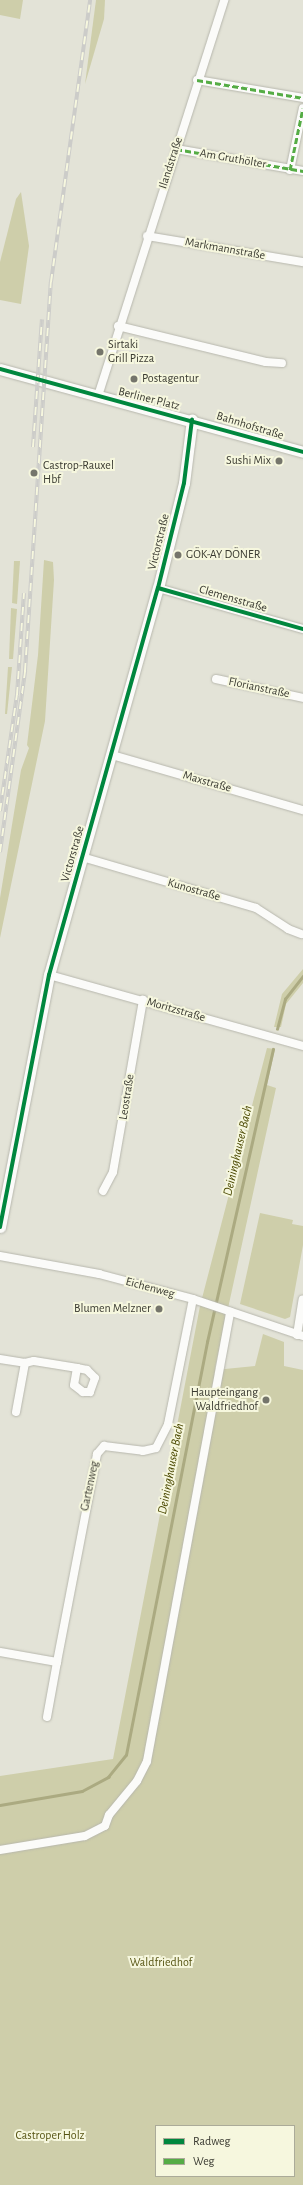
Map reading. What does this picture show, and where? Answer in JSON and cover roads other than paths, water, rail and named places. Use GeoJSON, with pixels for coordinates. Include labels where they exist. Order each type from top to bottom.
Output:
{"type":"FeatureCollection","features":[{"type":"Feature","properties":{"kind":"street","name":"Ilandstraße"},"geometry":{"type":"LineString","coordinates":[[98,396],[118,326],[224,0]]}},
{"type":"Feature","properties":{"kind":"street"},"geometry":{"type":"LineString","coordinates":[[197,80],[303,98]]}},
{"type":"Feature","properties":{"kind":"street"},"geometry":{"type":"LineString","coordinates":[[290,170],[303,108]]}},
{"type":"Feature","properties":{"kind":"street","name":"Am Gruthölter"},"geometry":{"type":"LineString","coordinates":[[176,149],[290,170],[303,171]]}},
{"type":"Feature","properties":{"kind":"street","name":"Markmannstraße"},"geometry":{"type":"LineString","coordinates":[[147,236],[303,262]]}},
{"type":"Feature","properties":{"kind":"street"},"geometry":{"type":"LineString","coordinates":[[118,326],[266,362],[282,362]]}},
{"type":"Feature","properties":{"kind":"street","name":"Berliner Platz"},"geometry":{"type":"LineString","coordinates":[[0,369],[192,420],[182,491]]}},
{"type":"Feature","properties":{"kind":"street","name":"Bahnhofstraße"},"geometry":{"type":"LineString","coordinates":[[192,420],[303,452]]}},
{"type":"Feature","properties":{"kind":"street","name":"Victorstraße"},"geometry":{"type":"LineString","coordinates":[[0,1226],[49,975],[158,588],[182,491]]}},
{"type":"Feature","properties":{"kind":"street","name":"Clemensstraße"},"geometry":{"type":"LineString","coordinates":[[158,588],[303,629]]}},
{"type":"Feature","properties":{"kind":"street","name":"Florianstraße"},"geometry":{"type":"LineString","coordinates":[[216,679],[303,698]]}},
{"type":"Feature","properties":{"kind":"street","name":"Maxstraße"},"geometry":{"type":"LineString","coordinates":[[112,755],[303,810]]}},
{"type":"Feature","properties":{"kind":"street","name":"Kunostraße"},"geometry":{"type":"LineString","coordinates":[[82,858],[256,908],[288,929],[301,934]]}},
{"type":"Feature","properties":{"kind":"street","name":"Moritzstraße"},"geometry":{"type":"LineString","coordinates":[[49,975],[143,1000],[303,1046]]}},
{"type":"Feature","properties":{"kind":"street","name":"Leostraße"},"geometry":{"type":"LineString","coordinates":[[103,1191],[113,1172],[143,1000]]}},
{"type":"Feature","properties":{"kind":"street","name":"Eichenweg"},"geometry":{"type":"LineString","coordinates":[[0,1256],[99,1274],[194,1299],[300,1335]]}},
{"type":"Feature","properties":{"kind":"street","name":"Gartenweg"},"geometry":{"type":"LineString","coordinates":[[47,1717],[97,1454],[104,1446],[143,1451],[156,1448],[168,1424],[194,1299]]}},
{"type":"Feature","properties":{"kind":"street"},"geometry":{"type":"LineString","coordinates":[[300,1335],[303,1299]]}},
{"type":"Feature","properties":{"kind":"street"},"geometry":{"type":"LineString","coordinates":[[0,1850],[85,1836],[105,1826],[109,1815],[137,1781],[147,1761],[230,1312]]}},
{"type":"Feature","properties":{"kind":"street"},"geometry":{"type":"LineString","coordinates":[[0,1359],[25,1363],[34,1361],[77,1368]]}},
{"type":"Feature","properties":{"kind":"street"},"geometry":{"type":"LineString","coordinates":[[16,1412],[25,1363]]}},
{"type":"Feature","properties":{"kind":"street"},"geometry":{"type":"LineString","coordinates":[[0,1652],[57,1662]]}},
{"type":"Feature","properties":{"kind":"waterway","name":"Deininghauser Bach"},"geometry":{"type":"LineString","coordinates":[[277,1029],[285,999],[303,976]]}},
{"type":"Feature","properties":{"kind":"waterway","name":"Deininghauser Bach"},"geometry":{"type":"LineString","coordinates":[[0,1805],[82,1791],[108,1777],[126,1755],[207,1342],[273,1049]]}},
{"type":"Feature","properties":{"kind":"railway"},"geometry":{"type":"LineString","coordinates":[[0,852],[25,671],[51,282],[90,0]]}},
{"type":"Feature","properties":{"kind":"railway"},"geometry":{"type":"LineString","coordinates":[[33,447],[42,319]]}},
{"type":"Feature","properties":{"kind":"railway"},"geometry":{"type":"LineString","coordinates":[[0,811],[17,695],[24,593]]}},
{"type":"Feature","properties":{"kind":"place","name":"Sirtaki Grill Pizza"},"geometry":{"type":"Point","coordinates":[100,352]}},
{"type":"Feature","properties":{"kind":"place","name":"Postagentur"},"geometry":{"type":"Point","coordinates":[134,379]}},
{"type":"Feature","properties":{"kind":"place","name":"Sushi Mix"},"geometry":{"type":"Point","coordinates":[279,461]}},
{"type":"Feature","properties":{"kind":"place","name":"Castrop-Rauxel Hbf"},"geometry":{"type":"Point","coordinates":[34,473]}},
{"type":"Feature","properties":{"kind":"place","name":"GÖK-AY DÖNER"},"geometry":{"type":"Point","coordinates":[178,555]}},
{"type":"Feature","properties":{"kind":"place","name":"Blumen Melzner"},"geometry":{"type":"Point","coordinates":[159,1309]}},
{"type":"Feature","properties":{"kind":"place","name":"Haupteingang Waldfriedhof"},"geometry":{"type":"Point","coordinates":[266,1400]}},
{"type":"Feature","properties":{"kind":"park label","name":"Waldfriedhof"},"geometry":{"type":"Point","coordinates":[161,1963]}},
{"type":"Feature","properties":{"kind":"park label","name":"Castroper Holz"},"geometry":{"type":"Point","coordinates":[50,2136]}}]}
